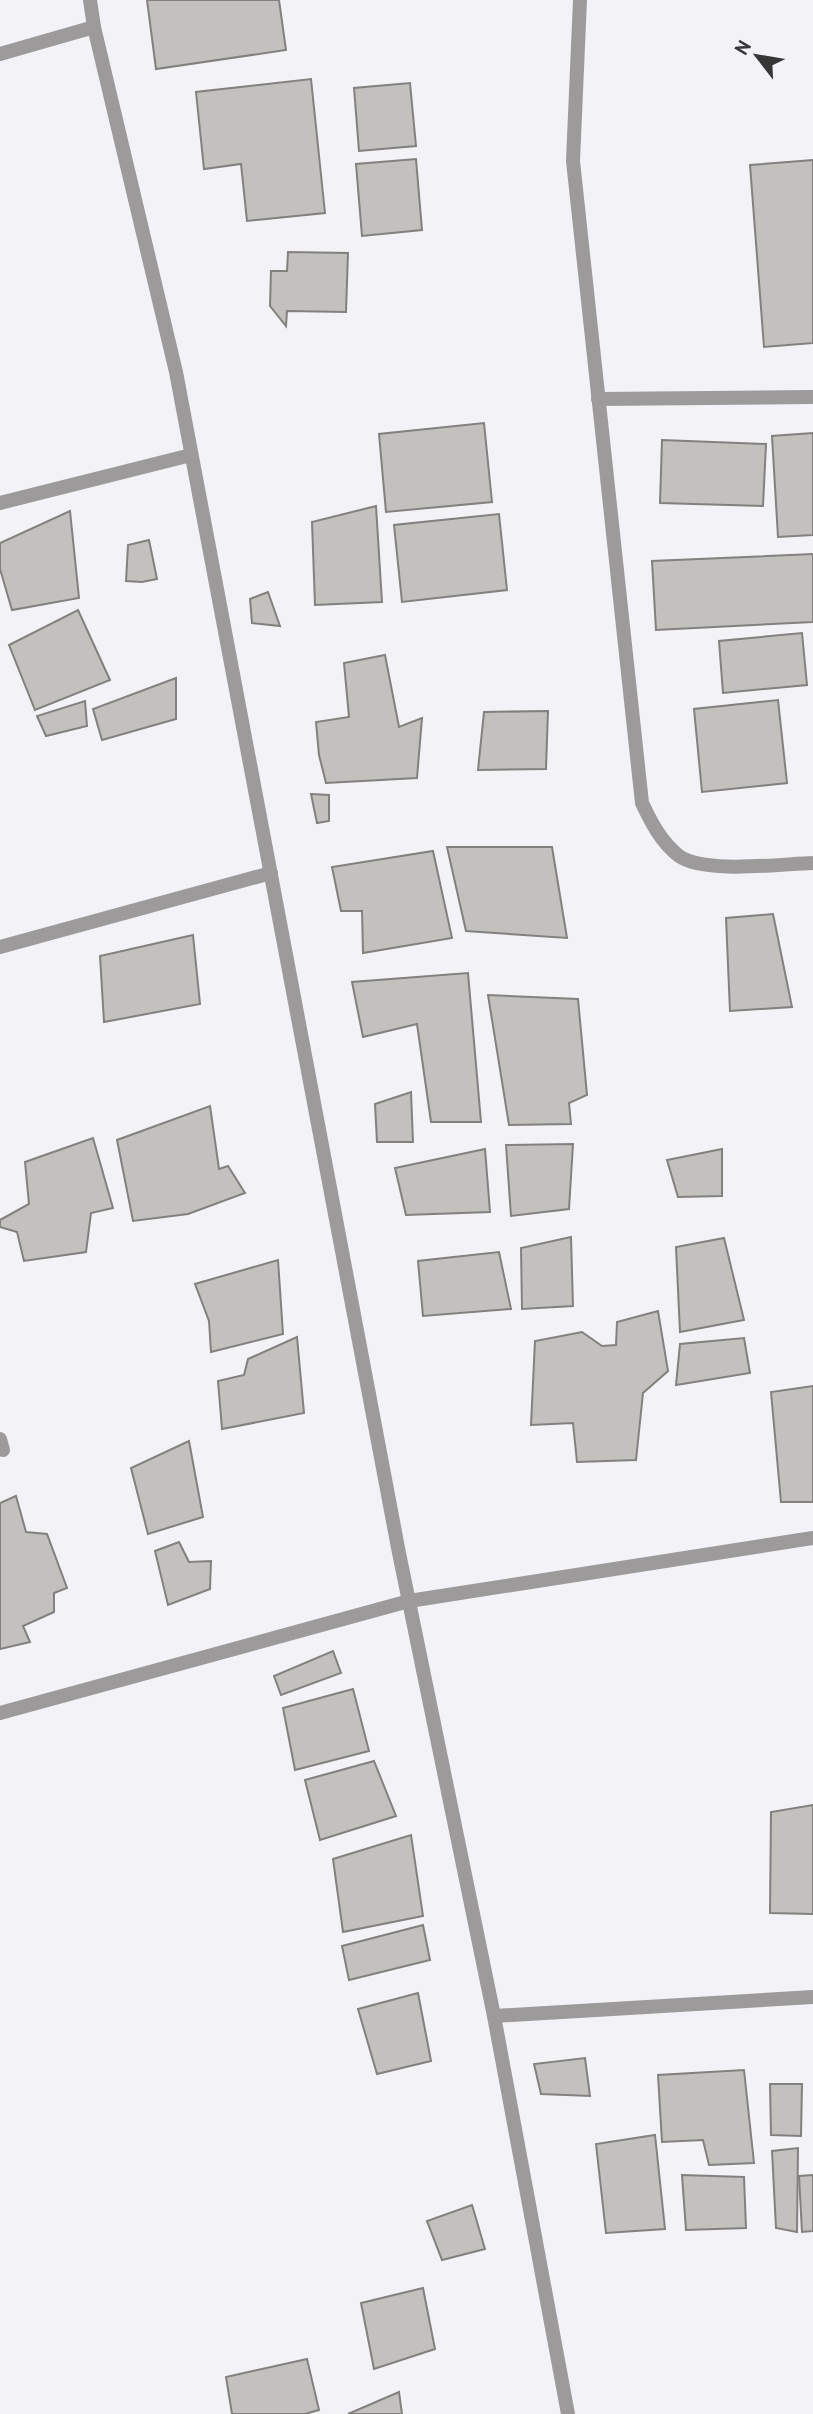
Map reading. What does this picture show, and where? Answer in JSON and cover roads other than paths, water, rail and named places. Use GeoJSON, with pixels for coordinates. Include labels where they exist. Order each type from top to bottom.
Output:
{"type":"FeatureCollection","features":[{"type":"Feature","properties":{"kind":"street"},"geometry":{"type":"LineString","coordinates":[[90,0],[94,27],[176,372],[410,1601],[494,2016],[568,2414]]}},
{"type":"Feature","properties":{"kind":"street"},"geometry":{"type":"LineString","coordinates":[[580,0],[573,161],[642,803],[657,832],[680,856],[708,867],[813,863]]}},
{"type":"Feature","properties":{"kind":"street"},"geometry":{"type":"LineString","coordinates":[[0,54],[94,27]]}},
{"type":"Feature","properties":{"kind":"street"},"geometry":{"type":"LineString","coordinates":[[598,399],[813,397]]}},
{"type":"Feature","properties":{"kind":"street"},"geometry":{"type":"LineString","coordinates":[[0,503],[191,455]]}},
{"type":"Feature","properties":{"kind":"street"},"geometry":{"type":"LineString","coordinates":[[0,947],[271,873]]}},
{"type":"Feature","properties":{"kind":"street"},"geometry":{"type":"LineString","coordinates":[[0,1713],[410,1601],[813,1538]]}},
{"type":"Feature","properties":{"kind":"street"},"geometry":{"type":"LineString","coordinates":[[494,2016],[813,1997]]}}]}
